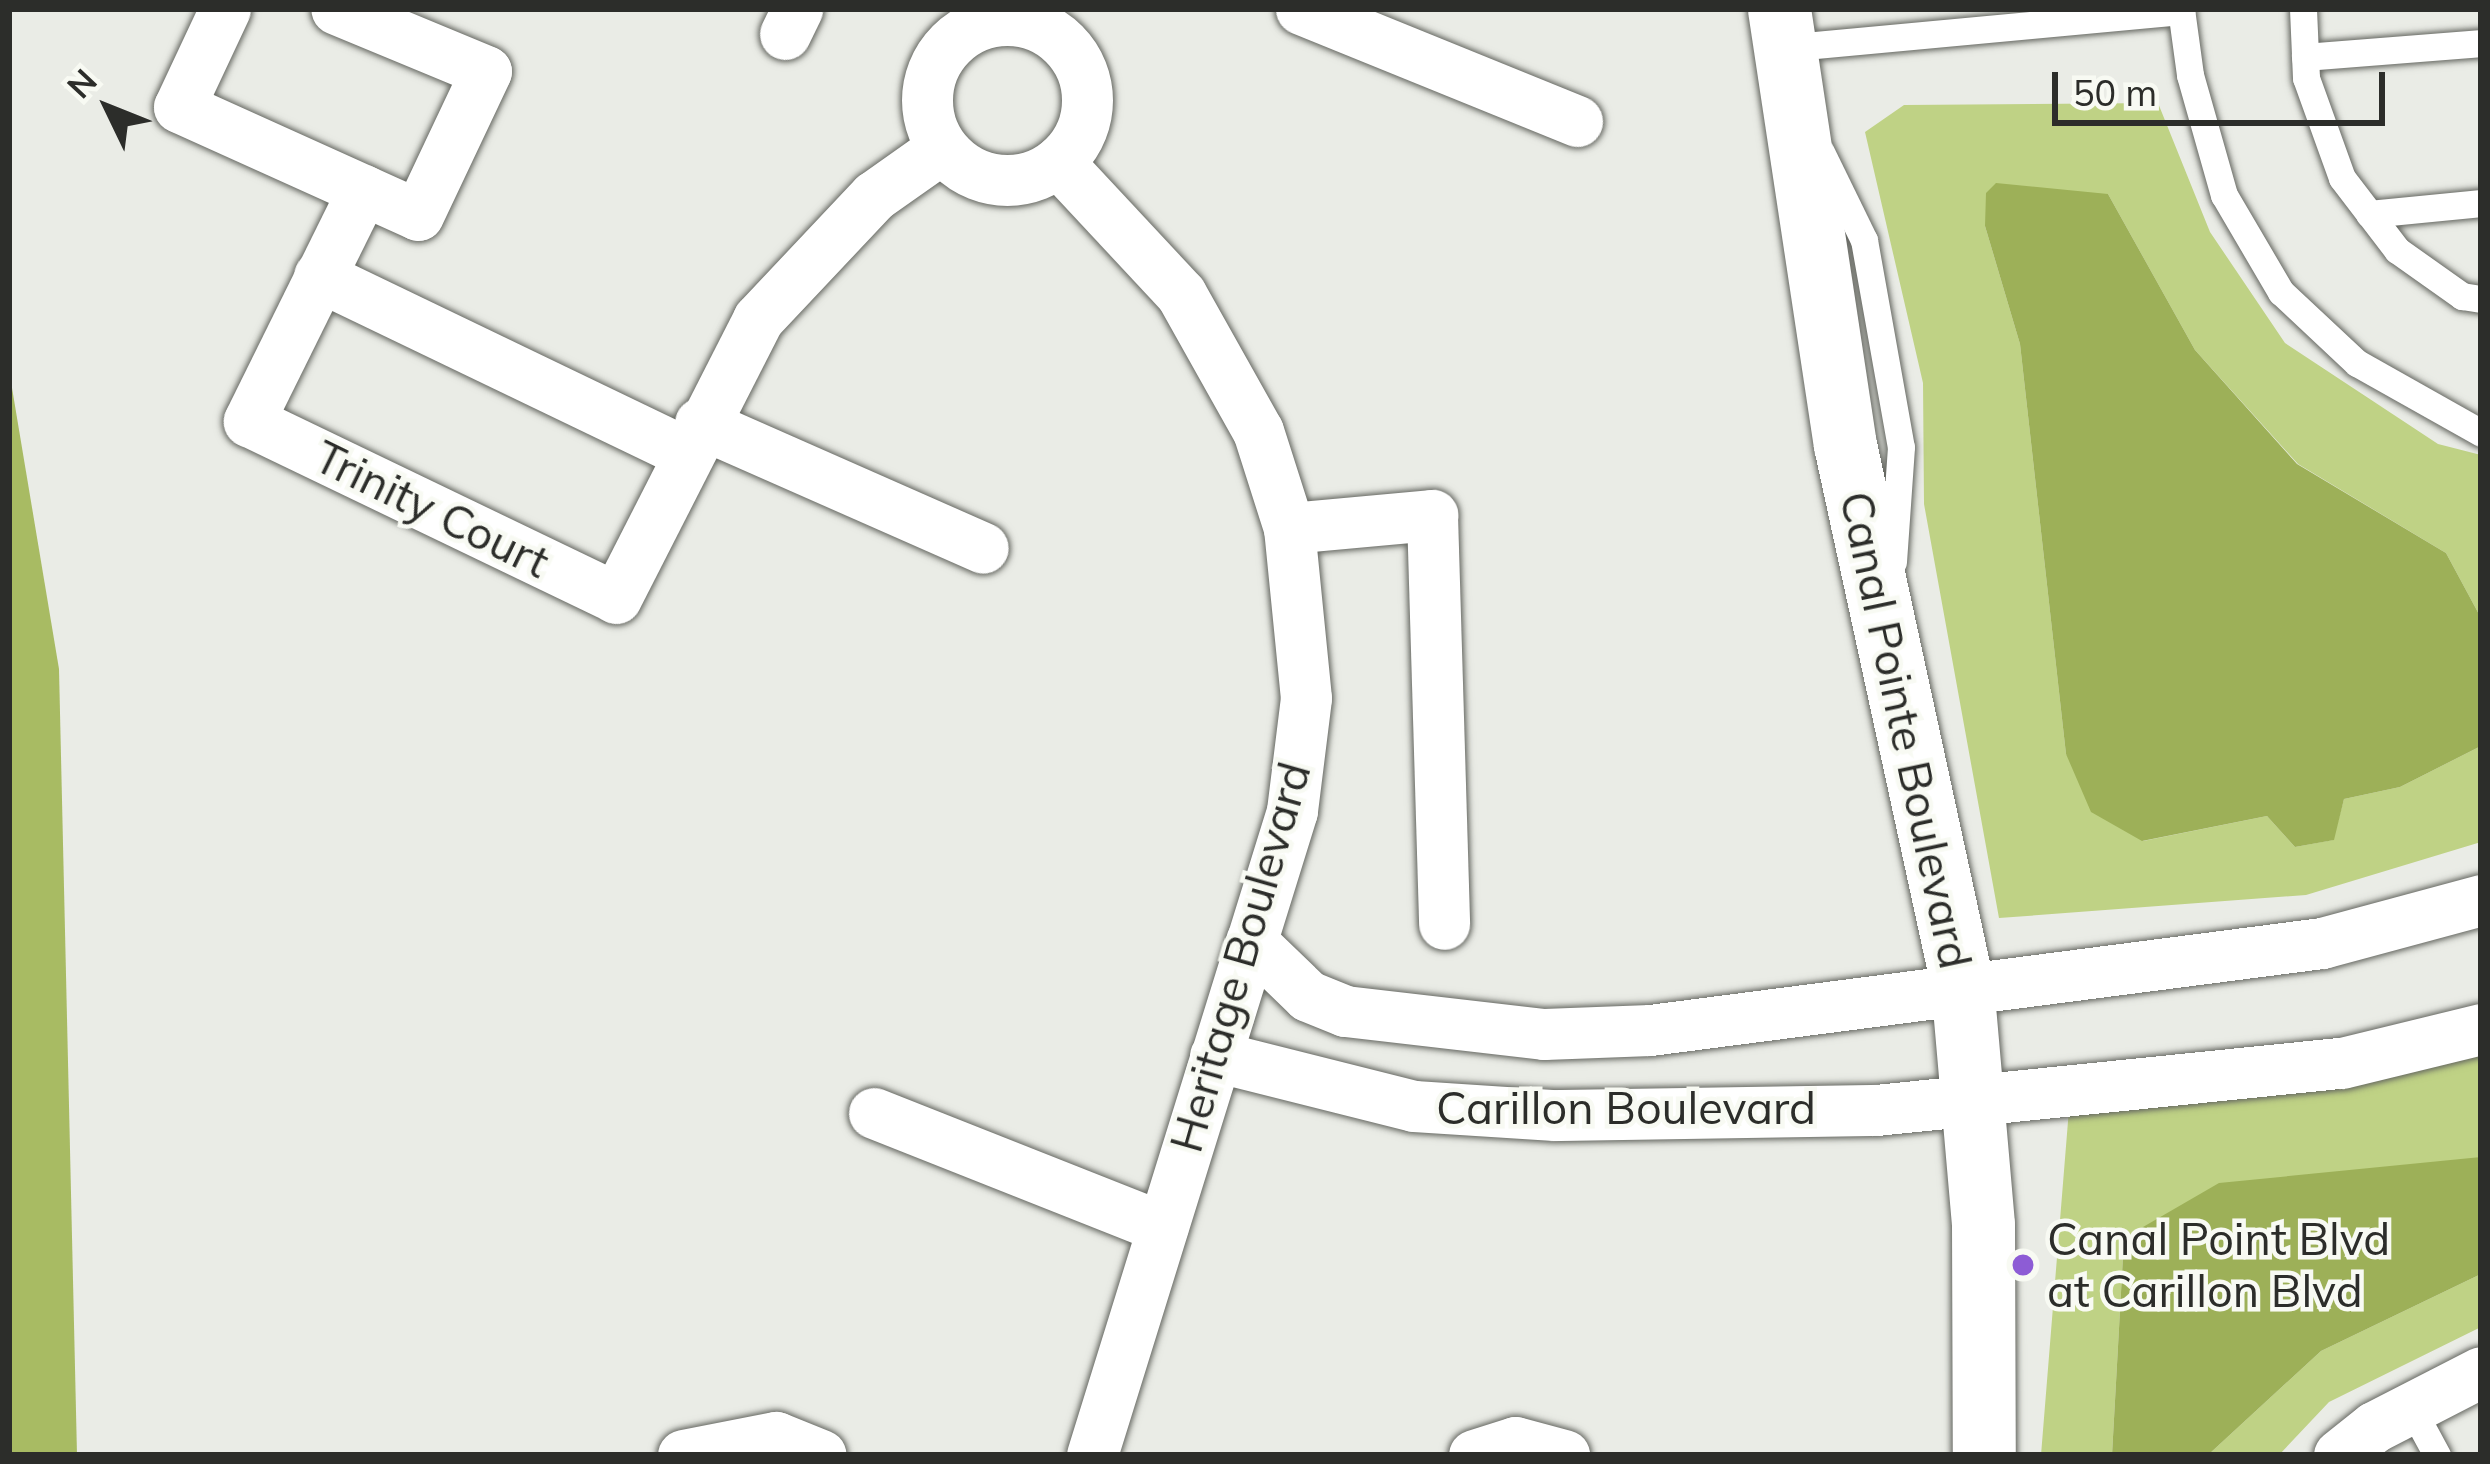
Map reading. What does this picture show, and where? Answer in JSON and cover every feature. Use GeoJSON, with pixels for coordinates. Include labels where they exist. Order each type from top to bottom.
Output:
{"type":"FeatureCollection","features":[{"type":"Feature","properties":{"kind":"street"},"geometry":{"type":"LineString","coordinates":[[225,9],[179,107],[418,215],[485,71],[336,9]]}},
{"type":"Feature","properties":{"kind":"street"},"geometry":{"type":"LineString","coordinates":[[1300,9],[1577,122]]}},
{"type":"Feature","properties":{"kind":"street"},"geometry":{"type":"LineString","coordinates":[[1005,16],[1051,33],[1085,81],[1087,111],[1058,162],[1025,178],[995,180],[942,148],[926,100],[934,68],[975,26],[1005,16]]}},
{"type":"Feature","properties":{"kind":"street","name":"Canal Pointe Boulevard"},"geometry":{"type":"LineString","coordinates":[[1783,46],[1814,278],[1961,984],[1983,1225],[1984,1455]]}},
{"type":"Feature","properties":{"kind":"street","name":"Trinity Court"},"geometry":{"type":"LineString","coordinates":[[363,190],[249,421],[616,598],[693,438],[758,319],[805,262],[942,148]]}},
{"type":"Feature","properties":{"kind":"street","name":"Heritage Boulevard"},"geometry":{"type":"LineString","coordinates":[[1058,162],[1153,259],[1224,360],[1258,431],[1289,528],[1306,698],[1292,811],[1093,1455]]}},
{"type":"Feature","properties":{"kind":"street"},"geometry":{"type":"LineString","coordinates":[[319,276],[693,438],[983,548]]}},
{"type":"Feature","properties":{"kind":"street"},"geometry":{"type":"LineString","coordinates":[[1289,528],[1432,515],[1444,925]]}},
{"type":"Feature","properties":{"kind":"street","name":"Carillon Boulevard"},"geometry":{"type":"LineString","coordinates":[[1251,941],[1308,996],[1345,1011],[1544,1034],[1650,1030],[1961,984],[2322,943],[2481,900]]}},
{"type":"Feature","properties":{"kind":"street","name":"Carillon Boulevard"},"geometry":{"type":"LineString","coordinates":[[1215,1057],[1414,1106],[1555,1115],[1876,1110],[2342,1063],[2481,1029]]}},
{"type":"Feature","properties":{"kind":"street"},"geometry":{"type":"LineString","coordinates":[[874,1113],[1162,1227]]}},
{"type":"Feature","properties":{"kind":"street"},"geometry":{"type":"LineString","coordinates":[[2339,1455],[2411,1407],[2481,1372]]}},
{"type":"Feature","properties":{"kind":"street"},"geometry":{"type":"LineString","coordinates":[[683,1455],[776,1438],[821,1455]]}},
{"type":"Feature","properties":{"kind":"street"},"geometry":{"type":"LineString","coordinates":[[1474,1455],[1515,1442],[1564,1455]]}},
{"type":"Feature","properties":{"kind":"lane"},"geometry":{"type":"LineString","coordinates":[[2303,9],[2305,57],[2342,178],[2397,250],[2462,296],[2481,298]]}},
{"type":"Feature","properties":{"kind":"lane"},"geometry":{"type":"LineString","coordinates":[[1783,46],[2181,10],[2190,75],[2224,195],[2281,292],[2357,363],[2481,433]]}},
{"type":"Feature","properties":{"kind":"lane"},"geometry":{"type":"LineString","coordinates":[[2305,57],[2481,44]]}},
{"type":"Feature","properties":{"kind":"lane"},"geometry":{"type":"LineString","coordinates":[[2369,214],[2481,203]]}},
{"type":"Feature","properties":{"kind":"lane"},"geometry":{"type":"LineString","coordinates":[[2411,1407],[2437,1455]]}},
{"type":"Feature","properties":{"kind":"shaded area"},"geometry":{"type":"Polygon","coordinates":[[[2158,103],[2210,232],[2285,343],[2438,444],[2481,455],[2481,618],[2446,553],[2298,464],[2195,350],[2108,194],[1985,226],[2020,344],[2066,754],[2143,841],[2267,816],[2295,847],[2333,840],[2344,799],[2400,787],[2481,746],[2481,842],[2306,895],[1999,918],[1924,504],[1923,383],[1865,132],[1904,105],[2158,103]]]}},
{"type":"Feature","properties":{"kind":"shaded area"},"geometry":{"type":"Polygon","coordinates":[[[1996,183],[2108,194],[2195,350],[2297,464],[2446,553],[2481,618],[2481,746],[2400,787],[2344,799],[2334,840],[2295,847],[2267,816],[2142,841],[2091,812],[2066,754],[2020,344],[1985,226],[1986,193],[1996,183]]]}},
{"type":"Feature","properties":{"kind":"shaded area"},"geometry":{"type":"Polygon","coordinates":[[[9,370],[59,669],[77,1455],[9,1455],[9,370]]]}},
{"type":"Feature","properties":{"kind":"shaded area"},"geometry":{"type":"Polygon","coordinates":[[[2481,1049],[2481,1157],[2124,1238],[2112,1455],[2041,1455],[2069,1109],[2481,1049]]]}},
{"type":"Feature","properties":{"kind":"shaded area"},"geometry":{"type":"Polygon","coordinates":[[[2481,1157],[2481,1274],[2321,1351],[2208,1455],[2112,1455],[2124,1238],[2219,1183],[2481,1157]]]}},
{"type":"Feature","properties":{"kind":"shaded area"},"geometry":{"type":"Polygon","coordinates":[[[2481,1274],[2481,1327],[2329,1402],[2279,1455],[2208,1455],[2321,1351],[2481,1274]]]}},
{"type":"Feature","properties":{"kind":"place","name":"Canal Point Blvd at Carillon Blvd"},"geometry":{"type":"Point","coordinates":[2023,1265]}}]}
